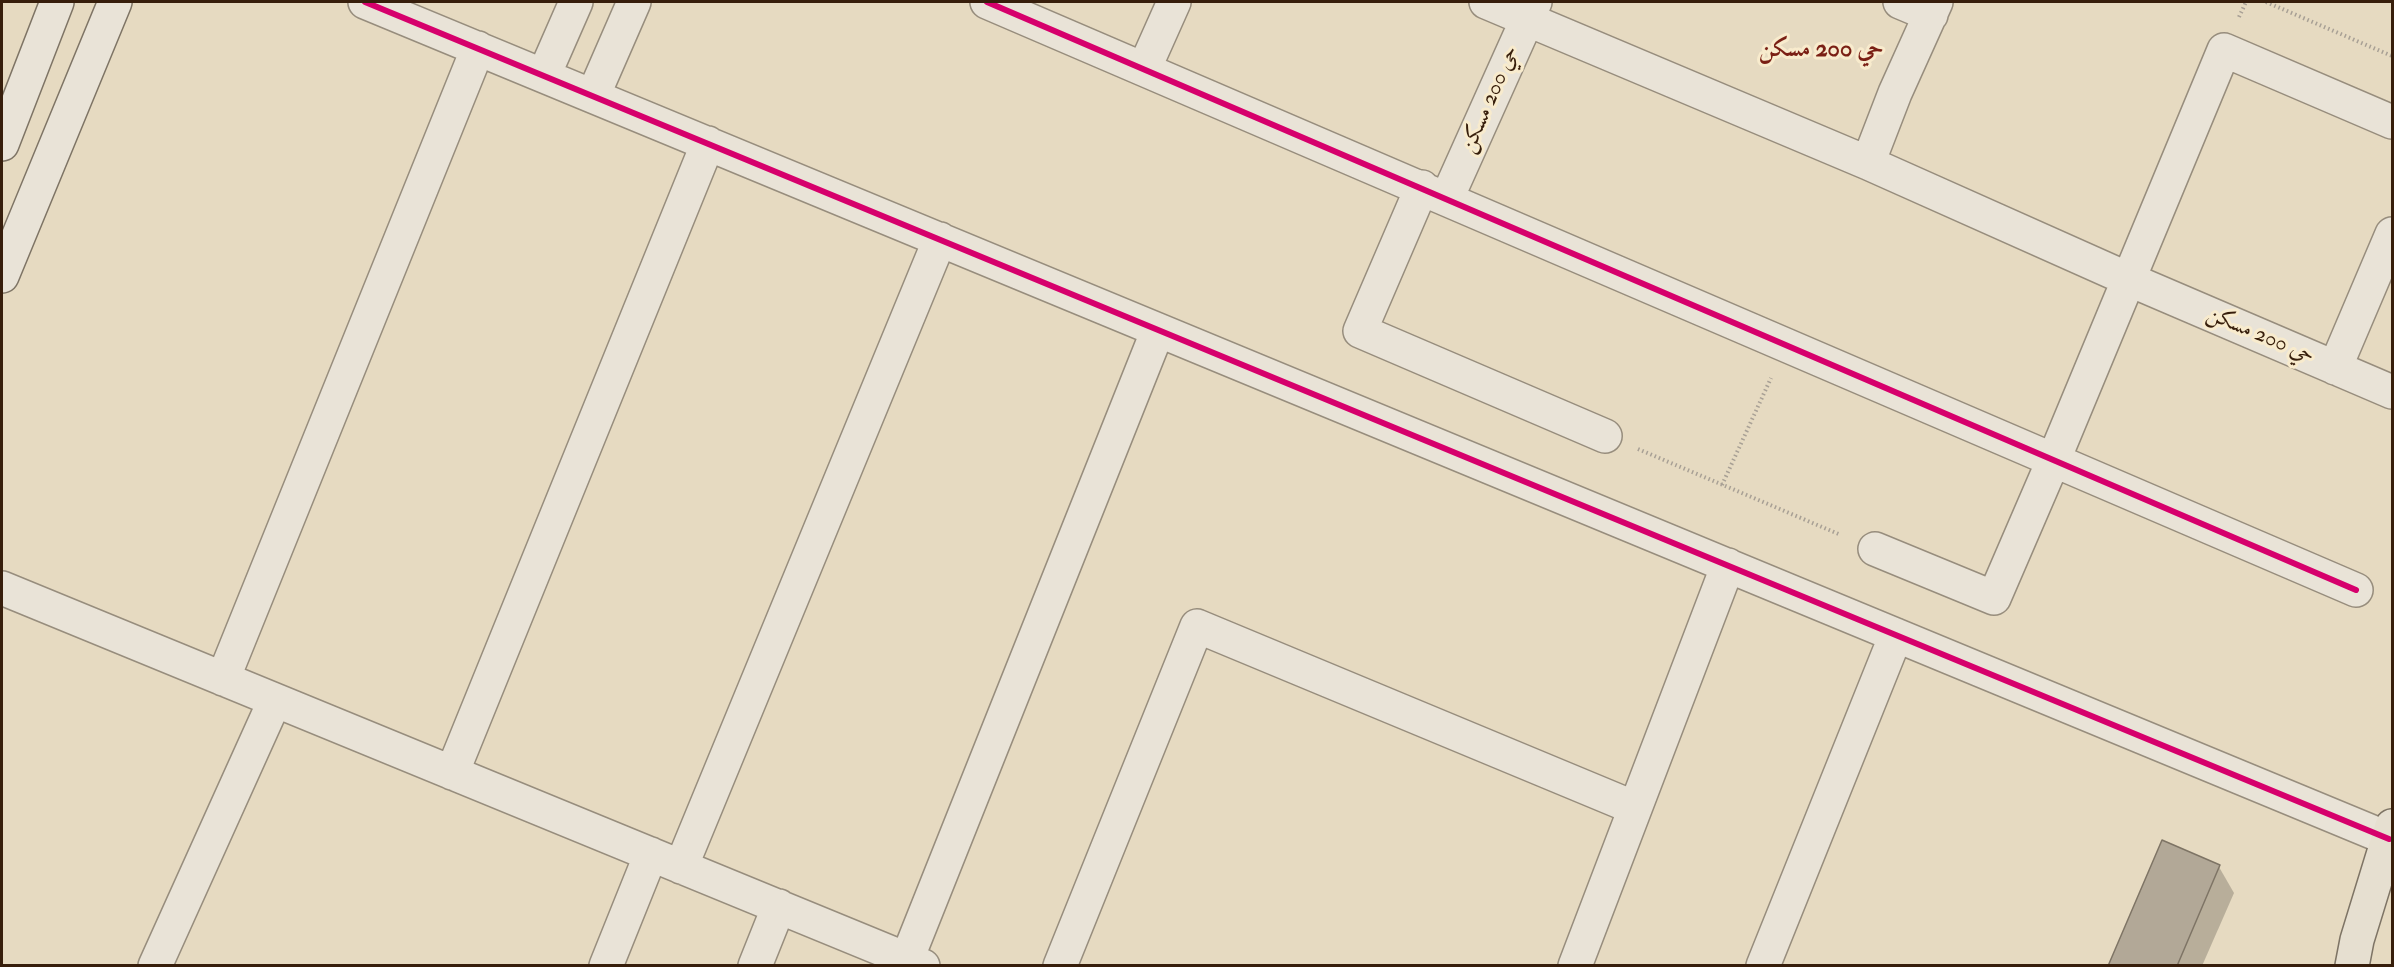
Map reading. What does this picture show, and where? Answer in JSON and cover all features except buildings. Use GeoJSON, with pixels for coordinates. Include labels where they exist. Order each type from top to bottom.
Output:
{"type":"FeatureCollection","features":[{"type":"Feature","properties":{"kind":"main road"},"geometry":{"type":"LineString","coordinates":[[2352,966],[2357,940],[2391,832]]}},
{"type":"Feature","properties":{"kind":"street"},"geometry":{"type":"LineString","coordinates":[[2,144],[57,2]]}},
{"type":"Feature","properties":{"kind":"street"},"geometry":{"type":"LineString","coordinates":[[2,276],[115,2]]}},
{"type":"Feature","properties":{"kind":"street"},"geometry":{"type":"LineString","coordinates":[[365,2],[1896,635],[2391,832]]}},
{"type":"Feature","properties":{"kind":"street"},"geometry":{"type":"LineString","coordinates":[[544,75],[576,2]]}},
{"type":"Feature","properties":{"kind":"street"},"geometry":{"type":"LineString","coordinates":[[593,96],[633,2]]}},
{"type":"Feature","properties":{"kind":"street"},"geometry":{"type":"LineString","coordinates":[[987,2],[1145,67],[2356,590]]}},
{"type":"Feature","properties":{"kind":"street"},"geometry":{"type":"LineString","coordinates":[[1145,67],[1174,2]]}},
{"type":"Feature","properties":{"kind":"street","name":"حي 200 مسكن"},"geometry":{"type":"LineString","coordinates":[[1486,2],[1531,10],[2128,279],[2392,392]]}},
{"type":"Feature","properties":{"kind":"street"},"geometry":{"type":"LineString","coordinates":[[1868,163],[1895,93],[1934,8],[1900,2]]}},
{"type":"Feature","properties":{"kind":"street","name":"حي 200 مسكن"},"geometry":{"type":"LineString","coordinates":[[1531,10],[1360,331],[1605,436]]}},
{"type":"Feature","properties":{"kind":"street"},"geometry":{"type":"LineString","coordinates":[[223,679],[478,48]]}},
{"type":"Feature","properties":{"kind":"street"},"geometry":{"type":"LineString","coordinates":[[1875,549],[1994,598],[2224,50],[2392,122]]}},
{"type":"Feature","properties":{"kind":"street"},"geometry":{"type":"LineString","coordinates":[[452,773],[708,143]]}},
{"type":"Feature","properties":{"kind":"street"},"geometry":{"type":"LineString","coordinates":[[2335,368],[2392,234]]}},
{"type":"Feature","properties":{"kind":"street"},"geometry":{"type":"LineString","coordinates":[[681,867],[940,239]]}},
{"type":"Feature","properties":{"kind":"street"},"geometry":{"type":"LineString","coordinates":[[2,588],[915,962],[1158,330]]}},
{"type":"Feature","properties":{"kind":"street"},"geometry":{"type":"LineString","coordinates":[[1575,966],[1728,565]]}},
{"type":"Feature","properties":{"kind":"street"},"geometry":{"type":"LineString","coordinates":[[1060,966],[1197,626],[1635,808]]}},
{"type":"Feature","properties":{"kind":"street"},"geometry":{"type":"LineString","coordinates":[[1763,966],[1896,635]]}},
{"type":"Feature","properties":{"kind":"street"},"geometry":{"type":"LineString","coordinates":[[155,966],[275,700]]}},
{"type":"Feature","properties":{"kind":"street"},"geometry":{"type":"LineString","coordinates":[[606,966],[651,854]]}},
{"type":"Feature","properties":{"kind":"street"},"geometry":{"type":"LineString","coordinates":[[755,966],[779,906]]}},
{"type":"Feature","properties":{"kind":"path"},"geometry":{"type":"LineString","coordinates":[[2266,2],[2392,56]]}},
{"type":"Feature","properties":{"kind":"path"},"geometry":{"type":"LineString","coordinates":[[1722,485],[1787,344]]}},
{"type":"Feature","properties":{"kind":"path"},"geometry":{"type":"LineString","coordinates":[[1605,436],[1875,549]]}},
{"type":"Feature","properties":{"kind":"cycle path"},"geometry":{"type":"LineString","coordinates":[[365,2],[2389,839]]}},
{"type":"Feature","properties":{"kind":"cycle path"},"geometry":{"type":"LineString","coordinates":[[987,2],[2356,590]]}},
{"type":"Feature","properties":{"kind":"district","name":"حي 200 مسكن"},"geometry":{"type":"Point","coordinates":[1821,51]}}]}
